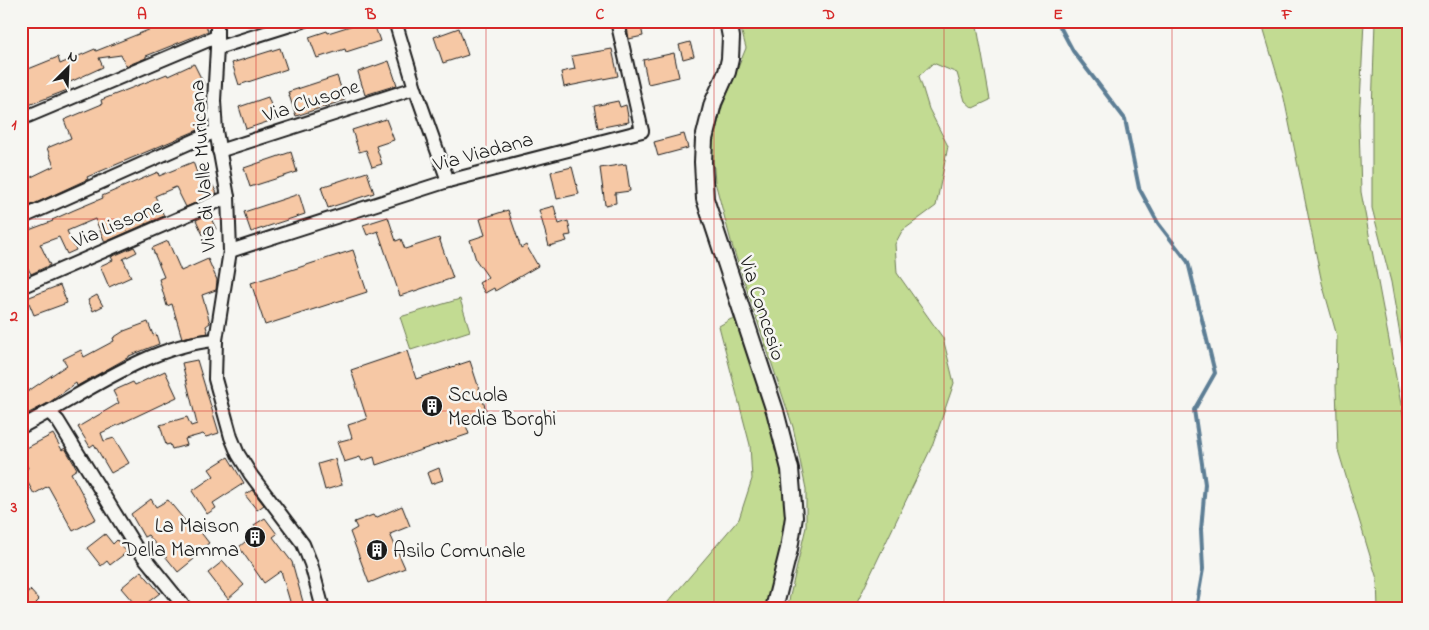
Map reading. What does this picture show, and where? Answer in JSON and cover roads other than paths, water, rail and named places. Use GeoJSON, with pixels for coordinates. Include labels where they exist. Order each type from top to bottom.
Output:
{"type":"FeatureCollection","features":[{"type":"Feature","properties":{"kind":"street","name":"Via di Valle Muricana"},"geometry":{"type":"LineString","coordinates":[[216,21],[217,43],[214,101],[216,131],[228,197],[230,250],[216,340],[215,379],[231,437],[241,460],[303,544],[311,564],[323,609]]}},
{"type":"Feature","properties":{"kind":"street"},"geometry":{"type":"LineString","coordinates":[[21,119],[217,43],[303,21]]}},
{"type":"Feature","properties":{"kind":"street"},"geometry":{"type":"LineString","coordinates":[[394,21],[415,88],[448,180]]}},
{"type":"Feature","properties":{"kind":"street","name":"Via Viadana"},"geometry":{"type":"LineString","coordinates":[[230,250],[448,180],[642,131],[617,21]]}},
{"type":"Feature","properties":{"kind":"street","name":"Via Concesio"},"geometry":{"type":"LineString","coordinates":[[728,21],[731,37],[730,60],[727,72],[713,103],[704,139],[705,199],[775,411],[790,470],[794,517],[789,549],[774,609]]}},
{"type":"Feature","properties":{"kind":"street","name":"Via Clusone"},"geometry":{"type":"LineString","coordinates":[[220,151],[415,88]]}},
{"type":"Feature","properties":{"kind":"street"},"geometry":{"type":"LineString","coordinates":[[21,218],[216,131]]}},
{"type":"Feature","properties":{"kind":"street","name":"Via Lissone"},"geometry":{"type":"LineString","coordinates":[[21,287],[228,197]]}},
{"type":"Feature","properties":{"kind":"street"},"geometry":{"type":"LineString","coordinates":[[21,427],[140,362],[190,344],[216,340]]}},
{"type":"Feature","properties":{"kind":"street"},"geometry":{"type":"LineString","coordinates":[[49,412],[58,421],[135,546],[186,609]]}},
{"type":"Feature","properties":{"kind":"waterway"},"geometry":{"type":"LineString","coordinates":[[1057,21],[1073,51],[1125,119],[1139,188],[1158,223],[1188,262],[1215,373],[1194,410],[1205,484],[1201,530],[1203,569],[1196,609]]}},
{"type":"Feature","properties":{"kind":"place","name":"Scuola Media Borghi"},"geometry":{"type":"Point","coordinates":[432,406]}},
{"type":"Feature","properties":{"kind":"place","name":"La Maison Della Mamma"},"geometry":{"type":"Point","coordinates":[255,537]}},
{"type":"Feature","properties":{"kind":"place","name":"Asilo Comunale"},"geometry":{"type":"Point","coordinates":[377,550]}}]}
